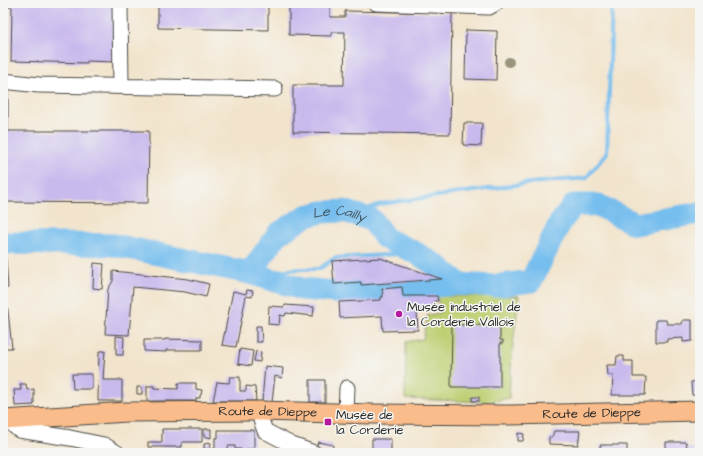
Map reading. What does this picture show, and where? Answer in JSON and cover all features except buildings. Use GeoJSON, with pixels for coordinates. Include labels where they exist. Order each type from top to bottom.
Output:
{"type":"FeatureCollection","features":[{"type":"Feature","properties":{"kind":"main road","name":"Route de Dieppe"},"geometry":{"type":"LineString","coordinates":[[5,420],[127,412],[260,411],[509,415],[700,411]]}},
{"type":"Feature","properties":{"kind":"street"},"geometry":{"type":"LineString","coordinates":[[120,3],[121,86]]}},
{"type":"Feature","properties":{"kind":"street"},"geometry":{"type":"LineString","coordinates":[[376,3],[489,7],[496,3]]}},
{"type":"Feature","properties":{"kind":"street"},"geometry":{"type":"LineString","coordinates":[[3,81],[39,85],[275,89]]}},
{"type":"Feature","properties":{"kind":"street"},"geometry":{"type":"LineString","coordinates":[[346,413],[347,388]]}},
{"type":"Feature","properties":{"kind":"street"},"geometry":{"type":"LineString","coordinates":[[260,411],[261,420],[265,431],[292,445],[314,453]]}},
{"type":"Feature","properties":{"kind":"street"},"geometry":{"type":"LineString","coordinates":[[5,420],[19,430],[104,445],[117,453]]}},
{"type":"Feature","properties":{"kind":"green space"},"geometry":{"type":"Polygon","coordinates":[[[437,296],[519,296],[512,353],[509,398],[489,402],[405,399],[406,342],[423,339],[428,315],[440,313],[437,296]]]}},
{"type":"Feature","properties":{"kind":"waterway"},"geometry":{"type":"LineString","coordinates":[[354,214],[381,204],[530,183],[586,178],[607,153],[612,3]]}},
{"type":"Feature","properties":{"kind":"waterway","name":"Le Cailly"},"geometry":{"type":"LineString","coordinates":[[3,243],[114,245],[250,273],[278,234],[306,216],[323,212],[344,211],[372,220],[385,238],[416,253],[439,267],[459,284],[495,286],[531,281],[560,223],[574,205],[598,205],[635,224],[700,213]]}},
{"type":"Feature","properties":{"kind":"waterway"},"geometry":{"type":"LineString","coordinates":[[250,273],[319,269],[335,258],[416,253]]}},
{"type":"Feature","properties":{"kind":"waterway"},"geometry":{"type":"LineString","coordinates":[[250,273],[302,289],[347,293],[459,284]]}},
{"type":"Feature","properties":{"kind":"place","name":"Musée industriel de la Corderie Vallois"},"geometry":{"type":"Point","coordinates":[399,314]}},
{"type":"Feature","properties":{"kind":"place","name":"Musée de la Corderie"},"geometry":{"type":"Point","coordinates":[328,422]}}]}
